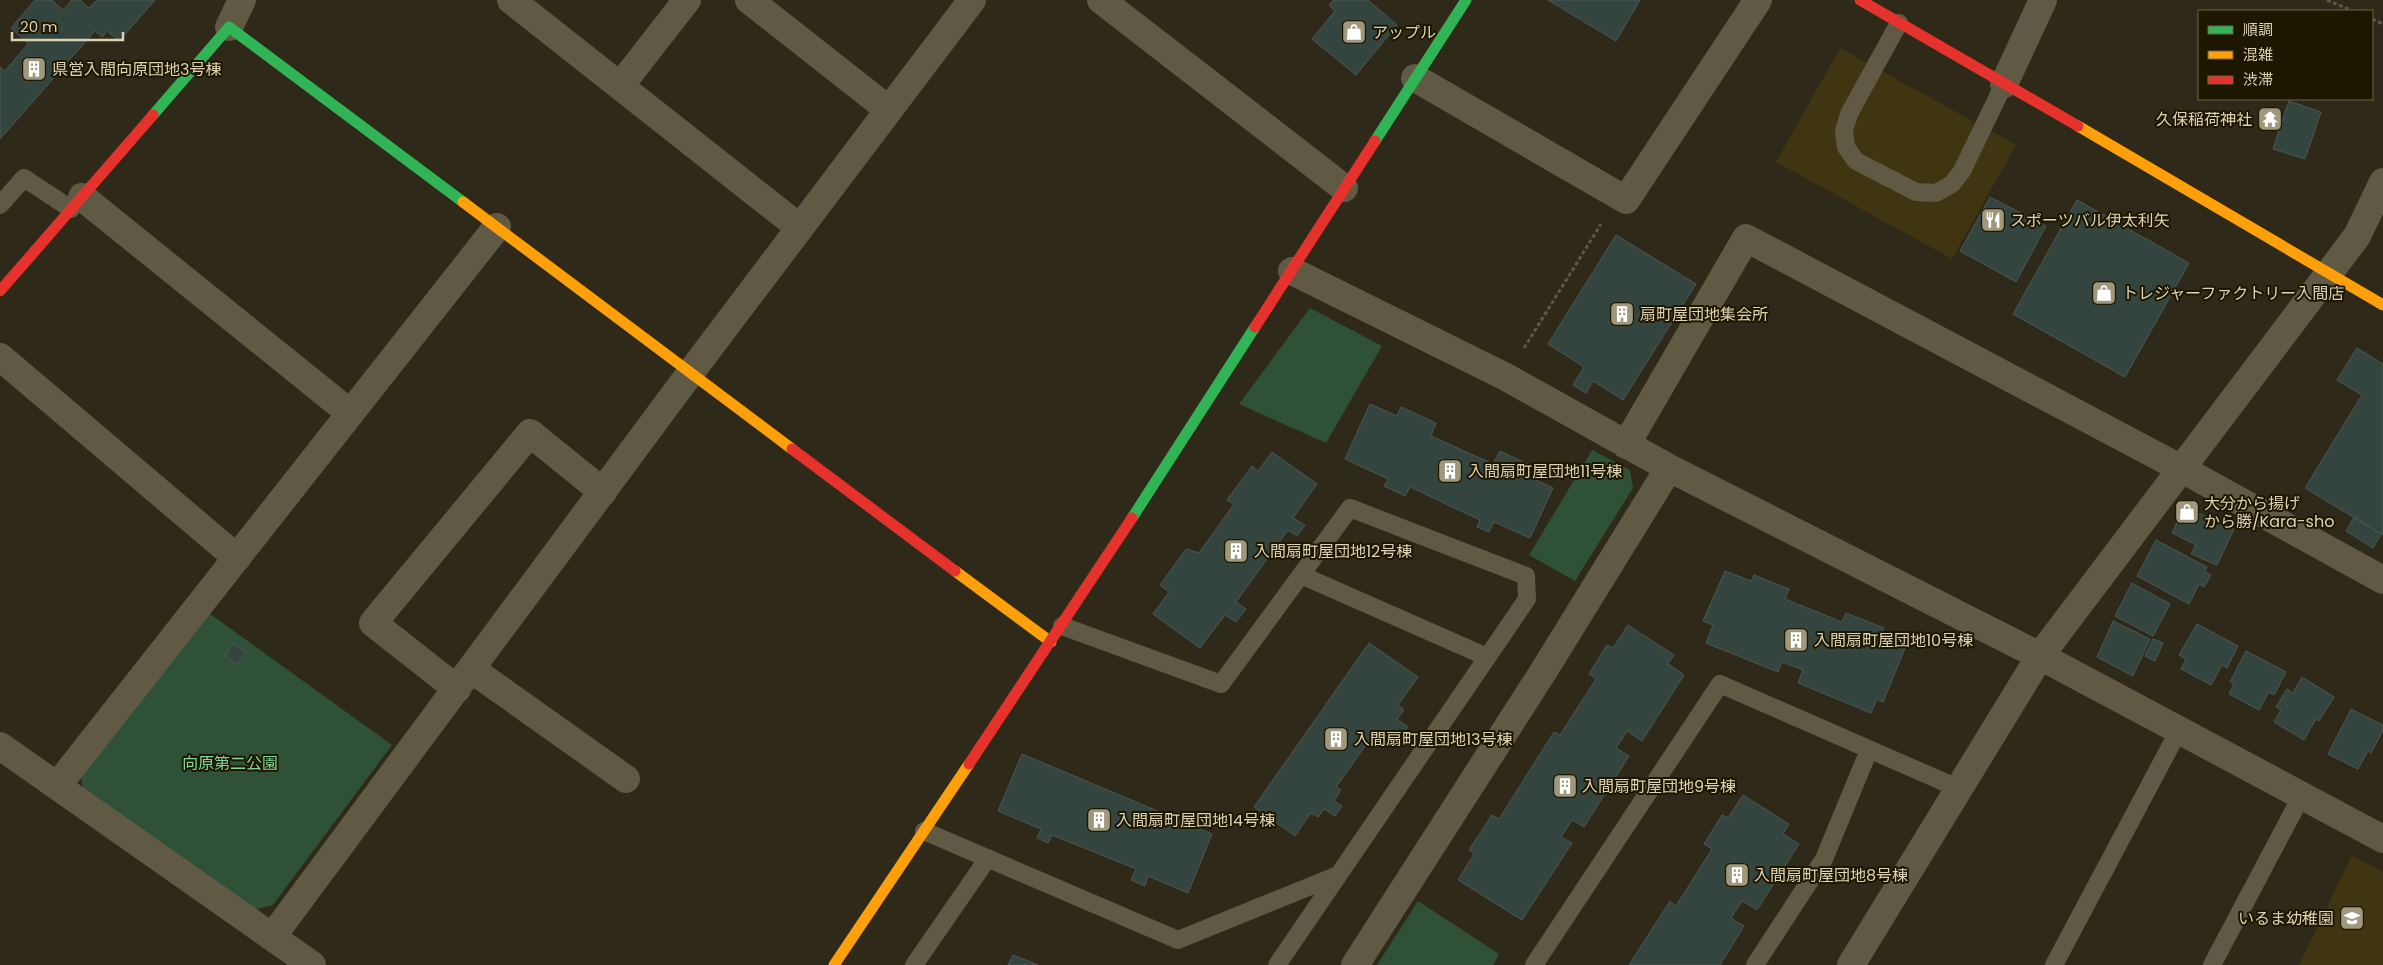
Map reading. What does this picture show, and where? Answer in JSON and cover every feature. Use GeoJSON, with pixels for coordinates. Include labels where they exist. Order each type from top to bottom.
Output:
{"type":"FeatureCollection","features":[{"type":"Feature","properties":{"kind":"street"},"geometry":{"type":"LineString","coordinates":[[511,0],[800,228]]}},
{"type":"Feature","properties":{"kind":"street"},"geometry":{"type":"LineString","coordinates":[[620,86],[687,0]]}},
{"type":"Feature","properties":{"kind":"street"},"geometry":{"type":"LineString","coordinates":[[749,0],[890,110]]}},
{"type":"Feature","properties":{"kind":"street"},"geometry":{"type":"LineString","coordinates":[[272,937],[691,372],[972,0]]}},
{"type":"Feature","properties":{"kind":"street"},"geometry":{"type":"LineString","coordinates":[[1101,0],[1344,188]]}},
{"type":"Feature","properties":{"kind":"street"},"geometry":{"type":"LineString","coordinates":[[834,965],[1062,626],[1466,0]]}},
{"type":"Feature","properties":{"kind":"street"},"geometry":{"type":"LineString","coordinates":[[1416,78],[1626,200],[1758,0]]}},
{"type":"Feature","properties":{"kind":"street"},"geometry":{"type":"LineString","coordinates":[[1860,0],[2330,272],[2383,305]]}},
{"type":"Feature","properties":{"kind":"street"},"geometry":{"type":"LineString","coordinates":[[2004,84],[2043,0]]}},
{"type":"Feature","properties":{"kind":"street"},"geometry":{"type":"LineString","coordinates":[[0,291],[76,203],[233,9],[497,227],[1051,642]]}},
{"type":"Feature","properties":{"kind":"street"},"geometry":{"type":"LineString","coordinates":[[1851,965],[2040,656],[2357,236],[2383,182]]}},
{"type":"Feature","properties":{"kind":"street"},"geometry":{"type":"LineString","coordinates":[[76,203],[350,413]]}},
{"type":"Feature","properties":{"kind":"street"},"geometry":{"type":"LineString","coordinates":[[57,786],[497,227]]}},
{"type":"Feature","properties":{"kind":"street"},"geometry":{"type":"LineString","coordinates":[[1626,444],[1746,238],[2182,469],[2383,580]]}},
{"type":"Feature","properties":{"kind":"street"},"geometry":{"type":"LineString","coordinates":[[1292,271],[1506,378],[1669,468],[2040,656],[2383,839]]}},
{"type":"Feature","properties":{"kind":"street"},"geometry":{"type":"LineString","coordinates":[[0,357],[237,558]]}},
{"type":"Feature","properties":{"kind":"street"},"geometry":{"type":"LineString","coordinates":[[603,492],[530,433],[374,623],[626,779]]}},
{"type":"Feature","properties":{"kind":"street"},"geometry":{"type":"LineString","coordinates":[[1356,965],[1543,672],[1669,468]]}},
{"type":"Feature","properties":{"kind":"street"},"geometry":{"type":"LineString","coordinates":[[0,746],[312,965]]}},
{"type":"Feature","properties":{"kind":"lane"},"geometry":{"type":"LineString","coordinates":[[1899,23],[1849,114],[1844,131],[1846,147],[1856,161],[1916,192],[1936,193],[1952,184],[1962,171],[2004,84]]}},
{"type":"Feature","properties":{"kind":"lane"},"geometry":{"type":"LineString","coordinates":[[0,205],[24,178],[76,203]]}},
{"type":"Feature","properties":{"kind":"lane"},"geometry":{"type":"LineString","coordinates":[[1062,626],[1221,684],[1350,508],[1526,576],[1527,599],[1277,965]]}},
{"type":"Feature","properties":{"kind":"lane"},"geometry":{"type":"LineString","coordinates":[[1301,575],[1487,657]]}},
{"type":"Feature","properties":{"kind":"lane"},"geometry":{"type":"LineString","coordinates":[[1534,965],[1720,684],[1960,789]]}},
{"type":"Feature","properties":{"kind":"lane"},"geometry":{"type":"LineString","coordinates":[[2054,965],[2179,730]]}},
{"type":"Feature","properties":{"kind":"lane"},"geometry":{"type":"LineString","coordinates":[[1755,965],[1824,860],[1869,750]]}},
{"type":"Feature","properties":{"kind":"lane"},"geometry":{"type":"LineString","coordinates":[[2212,965],[2302,795]]}},
{"type":"Feature","properties":{"kind":"lane"},"geometry":{"type":"LineString","coordinates":[[924,831],[1178,940],[1338,875]]}},
{"type":"Feature","properties":{"kind":"lane"},"geometry":{"type":"LineString","coordinates":[[914,965],[988,858]]}},
{"type":"Feature","properties":{"kind":"path"},"geometry":{"type":"LineString","coordinates":[[2327,0],[2351,10]]}},
{"type":"Feature","properties":{"kind":"path"},"geometry":{"type":"LineString","coordinates":[[1506,378],[1619,196]]}},
{"type":"Feature","properties":{"kind":"shaded area"},"geometry":{"type":"Polygon","coordinates":[[[1840,48],[2016,145],[1952,259],[1776,162],[1840,48]]]}},
{"type":"Feature","properties":{"kind":"shaded area","name":"いるま幼稚園"},"geometry":{"type":"Polygon","coordinates":[[[2352,855],[2383,872],[2383,965],[2299,965],[2352,855]]]}},
{"type":"Feature","properties":{"kind":"green space"},"geometry":{"type":"Polygon","coordinates":[[[1310,308],[1382,346],[1326,443],[1239,404],[1310,308]]]}},
{"type":"Feature","properties":{"kind":"green space"},"geometry":{"type":"Polygon","coordinates":[[[1592,450],[1630,470],[1633,488],[1575,581],[1529,555],[1592,450]]]}},
{"type":"Feature","properties":{"kind":"green space","name":"向原第二公園"},"geometry":{"type":"Polygon","coordinates":[[[206,611],[392,745],[273,905],[249,911],[84,793],[79,767],[206,611]]]}},
{"type":"Feature","properties":{"kind":"green space"},"geometry":{"type":"Polygon","coordinates":[[[1418,901],[1499,954],[1493,965],[1377,965],[1418,901]]]}},
{"type":"Feature","properties":{"kind":"building","name":"県営入間向原団地3号棟"},"geometry":{"type":"Polygon","coordinates":[[[35,0],[52,0],[63,10],[72,0],[80,0],[89,8],[97,0],[155,0],[119,41],[107,31],[102,37],[95,31],[0,139],[0,67],[5,71],[28,44],[11,28],[35,0]]]}},
{"type":"Feature","properties":{"kind":"building","name":"アップル"},"geometry":{"type":"Polygon","coordinates":[[[1334,0],[1368,0],[1397,25],[1356,75],[1312,39],[1335,11],[1329,5],[1334,0]]]}},
{"type":"Feature","properties":{"kind":"building"},"geometry":{"type":"Polygon","coordinates":[[[1548,0],[1640,0],[1616,41],[1548,0]]]}},
{"type":"Feature","properties":{"kind":"building"},"geometry":{"type":"Polygon","coordinates":[[[2289,101],[2321,112],[2305,159],[2273,149],[2289,101]]]}},
{"type":"Feature","properties":{"kind":"building"},"geometry":{"type":"Polygon","coordinates":[[[1990,197],[2046,226],[2016,282],[1960,251],[1990,197]]]}},
{"type":"Feature","properties":{"kind":"building"},"geometry":{"type":"Polygon","coordinates":[[[2077,200],[2189,263],[2125,377],[2013,314],[2077,200]]]}},
{"type":"Feature","properties":{"kind":"building","name":"扇町屋団地集会所"},"geometry":{"type":"Polygon","coordinates":[[[1616,235],[1696,284],[1623,400],[1593,381],[1586,393],[1573,385],[1584,367],[1548,344],[1616,235]]]}},
{"type":"Feature","properties":{"kind":"building"},"geometry":{"type":"Polygon","coordinates":[[[2357,348],[2383,364],[2383,535],[2305,488],[2362,395],[2337,380],[2357,348]]]}},
{"type":"Feature","properties":{"kind":"building","name":"入間扇町屋団地11号棟"},"geometry":{"type":"Polygon","coordinates":[[[1370,404],[1397,416],[1401,407],[1436,423],[1431,436],[1493,464],[1500,451],[1532,466],[1528,476],[1553,488],[1530,538],[1494,522],[1489,532],[1477,527],[1480,520],[1410,487],[1405,496],[1384,486],[1388,479],[1345,459],[1370,404]]]}},
{"type":"Feature","properties":{"kind":"building","name":"入間扇町屋団地12号棟"},"geometry":{"type":"Polygon","coordinates":[[[1272,452],[1317,484],[1293,518],[1305,525],[1297,536],[1288,530],[1236,602],[1246,609],[1236,622],[1225,615],[1200,648],[1153,614],[1169,592],[1160,585],[1186,549],[1199,553],[1234,504],[1227,500],[1252,466],[1258,471],[1272,452]]]}},
{"type":"Feature","properties":{"kind":"building"},"geometry":{"type":"Polygon","coordinates":[[[2184,507],[2234,529],[2217,565],[2191,554],[2196,545],[2172,533],[2184,507]]]}},
{"type":"Feature","properties":{"kind":"building"},"geometry":{"type":"Polygon","coordinates":[[[2354,517],[2381,534],[2373,548],[2346,531],[2354,517]]]}},
{"type":"Feature","properties":{"kind":"building"},"geometry":{"type":"Polygon","coordinates":[[[2156,540],[2207,567],[2205,572],[2211,575],[2204,587],[2199,584],[2189,604],[2137,576],[2156,540]]]}},
{"type":"Feature","properties":{"kind":"building","name":"入間扇町屋団地10号棟"},"geometry":{"type":"Polygon","coordinates":[[[1725,571],[1751,581],[1754,575],[1789,589],[1785,599],[1842,622],[1846,613],[1884,628],[1879,638],[1905,648],[1883,702],[1877,699],[1871,713],[1798,683],[1803,670],[1782,662],[1778,672],[1706,643],[1713,625],[1703,621],[1725,571]]]}},
{"type":"Feature","properties":{"kind":"building"},"geometry":{"type":"Polygon","coordinates":[[[2132,583],[2170,604],[2153,636],[2115,616],[2132,583]]]}},
{"type":"Feature","properties":{"kind":"building"},"geometry":{"type":"Polygon","coordinates":[[[2113,621],[2150,639],[2133,676],[2097,657],[2113,621]]]}},
{"type":"Feature","properties":{"kind":"building"},"geometry":{"type":"Polygon","coordinates":[[[2197,624],[2238,646],[2227,668],[2222,665],[2211,685],[2181,669],[2186,659],[2179,655],[2197,624]]]}},
{"type":"Feature","properties":{"kind":"building","name":"入間扇町屋団地9号棟"},"geometry":{"type":"Polygon","coordinates":[[[1628,625],[1674,655],[1668,664],[1684,675],[1642,741],[1627,731],[1616,748],[1629,756],[1584,827],[1572,820],[1561,837],[1572,843],[1522,920],[1458,880],[1474,854],[1469,850],[1492,815],[1499,819],[1554,732],[1560,735],[1596,679],[1589,674],[1607,645],[1613,648],[1628,625]]]}},
{"type":"Feature","properties":{"kind":"building"},"geometry":{"type":"Polygon","coordinates":[[[2153,639],[2163,643],[2155,661],[2145,656],[2153,639]]]}},
{"type":"Feature","properties":{"kind":"building"},"geometry":{"type":"Polygon","coordinates":[[[233,643],[246,652],[238,665],[225,656],[233,643]]]}},
{"type":"Feature","properties":{"kind":"building","name":"入間扇町屋団地13号棟"},"geometry":{"type":"Polygon","coordinates":[[[1369,643],[1418,677],[1398,705],[1404,710],[1397,719],[1408,727],[1398,740],[1387,732],[1379,743],[1371,738],[1336,787],[1341,790],[1334,801],[1342,806],[1335,816],[1324,809],[1318,817],[1311,813],[1295,836],[1254,807],[1369,643]]]}},
{"type":"Feature","properties":{"kind":"building"},"geometry":{"type":"Polygon","coordinates":[[[2246,651],[2286,672],[2274,695],[2269,692],[2259,710],[2229,694],[2234,684],[2230,682],[2246,651]]]}},
{"type":"Feature","properties":{"kind":"building"},"geometry":{"type":"Polygon","coordinates":[[[2302,677],[2334,697],[2319,721],[2316,719],[2304,740],[2274,722],[2281,710],[2276,707],[2287,689],[2293,693],[2302,677]]]}},
{"type":"Feature","properties":{"kind":"building"},"geometry":{"type":"Polygon","coordinates":[[[2351,709],[2383,725],[2383,730],[2371,753],[2368,751],[2358,769],[2328,754],[2351,709]]]}},
{"type":"Feature","properties":{"kind":"building","name":"入間扇町屋団地14号棟"},"geometry":{"type":"Polygon","coordinates":[[[1022,754],[1212,834],[1188,893],[1148,876],[1145,886],[1131,880],[1136,869],[1052,835],[1048,843],[1037,838],[1041,829],[998,811],[1022,754]]]}},
{"type":"Feature","properties":{"kind":"building","name":"入間扇町屋団地8号棟"},"geometry":{"type":"Polygon","coordinates":[[[1743,795],[1789,824],[1783,834],[1799,844],[1757,910],[1742,901],[1731,918],[1744,926],[1720,965],[1629,965],[1670,901],[1676,906],[1712,849],[1704,844],[1722,815],[1728,818],[1743,795]]]}},
{"type":"Feature","properties":{"kind":"building"},"geometry":{"type":"Polygon","coordinates":[[[1013,955],[1038,965],[1008,965],[1013,955]]]}},
{"type":"Feature","properties":{"kind":"traffic: fast"},"geometry":{"type":"LineString","coordinates":[[1375,141],[1466,0]]}},
{"type":"Feature","properties":{"kind":"traffic: fast"},"geometry":{"type":"LineString","coordinates":[[153,115],[229,27],[463,202]]}},
{"type":"Feature","properties":{"kind":"traffic: fast"},"geometry":{"type":"LineString","coordinates":[[1132,518],[1255,327]]}},
{"type":"Feature","properties":{"kind":"traffic: slow"},"geometry":{"type":"LineString","coordinates":[[2078,126],[2383,305]]}},
{"type":"Feature","properties":{"kind":"traffic: slow"},"geometry":{"type":"LineString","coordinates":[[463,202],[792,449]]}},
{"type":"Feature","properties":{"kind":"traffic: slow"},"geometry":{"type":"LineString","coordinates":[[955,571],[1051,642]]}},
{"type":"Feature","properties":{"kind":"traffic: slow"},"geometry":{"type":"LineString","coordinates":[[834,965],[969,764]]}},
{"type":"Feature","properties":{"kind":"traffic: jam"},"geometry":{"type":"LineString","coordinates":[[1860,0],[2078,126]]}},
{"type":"Feature","properties":{"kind":"traffic: jam"},"geometry":{"type":"LineString","coordinates":[[0,291],[153,115]]}},
{"type":"Feature","properties":{"kind":"traffic: jam"},"geometry":{"type":"LineString","coordinates":[[1255,327],[1375,141]]}},
{"type":"Feature","properties":{"kind":"traffic: jam"},"geometry":{"type":"LineString","coordinates":[[792,449],[955,571]]}},
{"type":"Feature","properties":{"kind":"traffic: jam"},"geometry":{"type":"LineString","coordinates":[[969,764],[1132,518]]}},
{"type":"Feature","properties":{"kind":"place","name":"アップル"},"geometry":{"type":"Point","coordinates":[1354,32]}},
{"type":"Feature","properties":{"kind":"place","name":"県営入間向原団地3号棟"},"geometry":{"type":"Point","coordinates":[34,69]}},
{"type":"Feature","properties":{"kind":"place","name":"久保稲荷神社"},"geometry":{"type":"Point","coordinates":[2270,119]}},
{"type":"Feature","properties":{"kind":"place","name":"スポーツバル伊太利矢"},"geometry":{"type":"Point","coordinates":[1993,220]}},
{"type":"Feature","properties":{"kind":"place","name":"トレジャーファクトリー入間店"},"geometry":{"type":"Point","coordinates":[2104,293]}},
{"type":"Feature","properties":{"kind":"place","name":"扇町屋団地集会所"},"geometry":{"type":"Point","coordinates":[1622,314]}},
{"type":"Feature","properties":{"kind":"place","name":"入間扇町屋団地11号棟"},"geometry":{"type":"Point","coordinates":[1450,471]}},
{"type":"Feature","properties":{"kind":"place","name":"大分から揚げ から勝/Kara-sho"},"geometry":{"type":"Point","coordinates":[2187,512]}},
{"type":"Feature","properties":{"kind":"place","name":"入間扇町屋団地12号棟"},"geometry":{"type":"Point","coordinates":[1236,551]}},
{"type":"Feature","properties":{"kind":"place","name":"入間扇町屋団地10号棟"},"geometry":{"type":"Point","coordinates":[1796,640]}},
{"type":"Feature","properties":{"kind":"place","name":"入間扇町屋団地13号棟"},"geometry":{"type":"Point","coordinates":[1336,739]}},
{"type":"Feature","properties":{"kind":"place","name":"入間扇町屋団地9号棟"},"geometry":{"type":"Point","coordinates":[1565,786]}},
{"type":"Feature","properties":{"kind":"place","name":"入間扇町屋団地14号棟"},"geometry":{"type":"Point","coordinates":[1099,820]}},
{"type":"Feature","properties":{"kind":"place","name":"入間扇町屋団地8号棟"},"geometry":{"type":"Point","coordinates":[1737,875]}},
{"type":"Feature","properties":{"kind":"place","name":"いるま幼稚園"},"geometry":{"type":"Point","coordinates":[2352,918]}}]}
